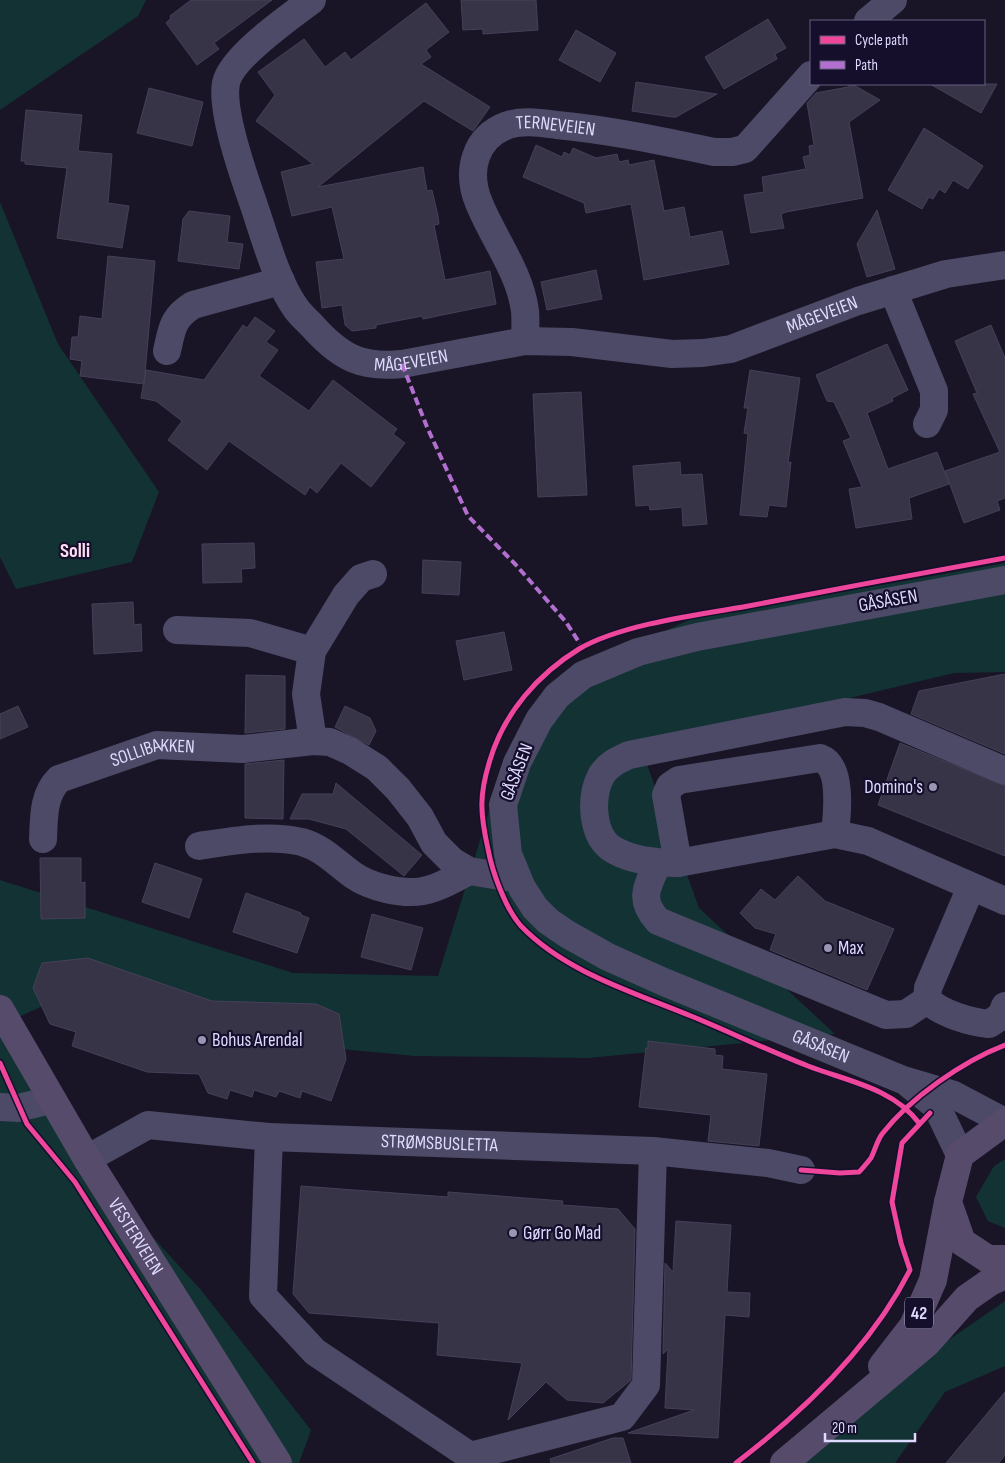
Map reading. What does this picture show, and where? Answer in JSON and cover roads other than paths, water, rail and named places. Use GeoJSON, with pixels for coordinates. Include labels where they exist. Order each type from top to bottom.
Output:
{"type":"FeatureCollection","features":[{"type":"Feature","properties":{"kind":"main road","name":"VESTERVEIEN"},"geometry":{"type":"LineString","coordinates":[[0,1009],[51,1100],[87,1159],[278,1462]]}},
{"type":"Feature","properties":{"kind":"main road"},"geometry":{"type":"LineString","coordinates":[[960,1154],[1005,1122]]}},
{"type":"Feature","properties":{"kind":"main road","name":"42"},"geometry":{"type":"LineString","coordinates":[[851,1406],[913,1326],[933,1280],[948,1202],[960,1154]]}},
{"type":"Feature","properties":{"kind":"main road"},"geometry":{"type":"LineString","coordinates":[[948,1202],[962,1242],[988,1259],[1005,1259]]}},
{"type":"Feature","properties":{"kind":"main road","name":"42"},"geometry":{"type":"LineString","coordinates":[[784,1463],[927,1343],[967,1298],[990,1282],[1005,1275]]}},
{"type":"Feature","properties":{"kind":"street","name":"MÅGEVEIEN"},"geometry":{"type":"LineString","coordinates":[[312,0],[269,33],[232,69],[226,84],[228,113],[240,166],[281,280],[294,306],[328,343],[346,357],[362,363],[382,366],[525,341],[572,342],[672,354],[703,353],[731,348],[893,290],[946,274],[1005,265]]}},
{"type":"Feature","properties":{"kind":"street"},"geometry":{"type":"LineString","coordinates":[[869,20],[893,0]]}},
{"type":"Feature","properties":{"kind":"street","name":"TERNEVEIEN"},"geometry":{"type":"LineString","coordinates":[[525,341],[525,310],[516,278],[478,202],[472,179],[474,158],[479,145],[494,132],[509,125],[532,122],[578,126],[714,152],[732,152],[745,149],[810,76]]}},
{"type":"Feature","properties":{"kind":"street"},"geometry":{"type":"LineString","coordinates":[[167,351],[174,323],[181,312],[202,302],[281,280]]}},
{"type":"Feature","properties":{"kind":"street"},"geometry":{"type":"LineString","coordinates":[[893,290],[934,391],[934,410],[927,424]]}},
{"type":"Feature","properties":{"kind":"street"},"geometry":{"type":"LineString","coordinates":[[313,741],[306,694],[312,651],[346,595],[361,578],[372,574]]}},
{"type":"Feature","properties":{"kind":"street","name":"GÅSÅSEN"},"geometry":{"type":"LineString","coordinates":[[1005,580],[697,637],[638,652],[583,675],[557,696],[539,720],[517,763],[503,805],[508,854],[516,875],[535,908],[548,921],[608,957],[664,982],[784,1029],[903,1080],[954,1095],[1005,1122]]}},
{"type":"Feature","properties":{"kind":"street"},"geometry":{"type":"LineString","coordinates":[[177,630],[250,633],[312,651]]}},
{"type":"Feature","properties":{"kind":"street"},"geometry":{"type":"LineString","coordinates":[[1005,771],[879,717],[865,713],[845,712],[629,755],[613,763],[602,775],[596,790],[594,811],[599,834],[613,850],[668,863],[835,834],[868,841],[1005,901]]}},
{"type":"Feature","properties":{"kind":"street","name":"SOLLIBAKKEN"},"geometry":{"type":"LineString","coordinates":[[43,839],[44,809],[50,787],[59,779],[157,745],[244,749],[313,741],[330,742],[350,750],[376,768],[398,789],[420,817],[434,843],[452,861],[469,872],[506,877],[516,875]]}},
{"type":"Feature","properties":{"kind":"street"},"geometry":{"type":"LineString","coordinates":[[835,834],[838,804],[832,769],[827,760],[820,758],[679,780],[670,786],[666,795],[668,863],[646,888],[645,902],[649,911],[658,920],[886,1015],[906,1014],[928,1000]]}},
{"type":"Feature","properties":{"kind":"street"},"geometry":{"type":"LineString","coordinates":[[198,846],[237,840],[301,842],[320,849],[366,883],[394,890],[422,892],[469,872]]}},
{"type":"Feature","properties":{"kind":"street"},"geometry":{"type":"LineString","coordinates":[[971,887],[928,988],[928,1000],[934,1006],[975,1022],[989,1024],[1000,1016],[1005,1006]]}},
{"type":"Feature","properties":{"kind":"street","name":"GÅSÅSEN"},"geometry":{"type":"LineString","coordinates":[[903,1080],[937,1107],[960,1154]]}},
{"type":"Feature","properties":{"kind":"street"},"geometry":{"type":"LineString","coordinates":[[0,1107],[18,1108],[51,1100]]}},
{"type":"Feature","properties":{"kind":"street","name":"STRØMSBUSLETTA"},"geometry":{"type":"LineString","coordinates":[[87,1159],[148,1125],[269,1137],[653,1151],[768,1163],[801,1170]]}},
{"type":"Feature","properties":{"kind":"street"},"geometry":{"type":"LineString","coordinates":[[269,1137],[264,1296],[316,1352],[470,1456],[622,1417],[646,1385],[653,1151]]}},
{"type":"Feature","properties":{"kind":"place","name":"Domino's"},"geometry":{"type":"Point","coordinates":[933,787]}},
{"type":"Feature","properties":{"kind":"place","name":"Max"},"geometry":{"type":"Point","coordinates":[828,948]}},
{"type":"Feature","properties":{"kind":"place","name":"Bohus Arendal"},"geometry":{"type":"Point","coordinates":[202,1040]}},
{"type":"Feature","properties":{"kind":"place","name":"Gørr Go Mad"},"geometry":{"type":"Point","coordinates":[513,1233]}},
{"type":"Feature","properties":{"kind":"district","name":"Solli"},"geometry":{"type":"Point","coordinates":[75,551]}}]}
